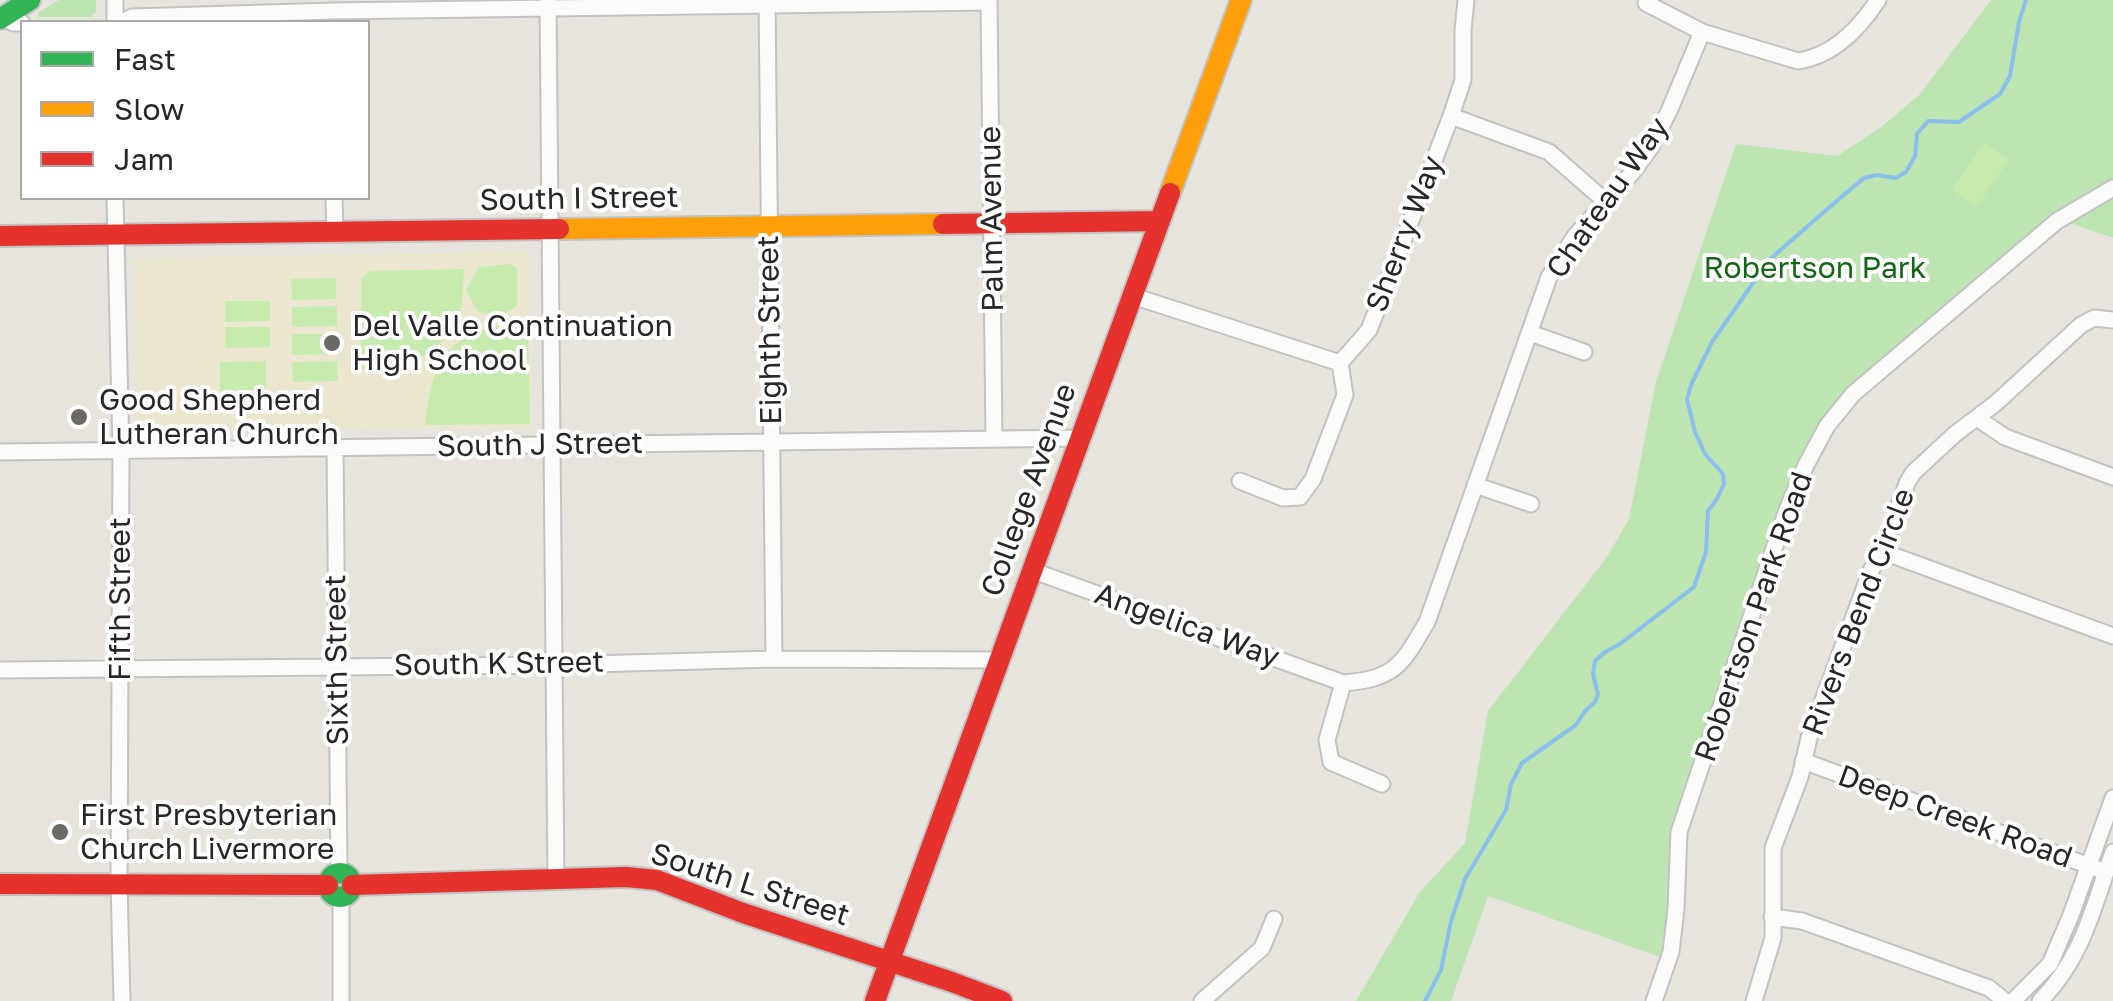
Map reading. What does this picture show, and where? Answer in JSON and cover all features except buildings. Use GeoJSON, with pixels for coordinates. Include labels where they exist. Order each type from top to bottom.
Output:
{"type":"FeatureCollection","features":[{"type":"Feature","properties":{"kind":"street"},"geometry":{"type":"LineString","coordinates":[[8,15],[30,0]]}},
{"type":"Feature","properties":{"kind":"street","name":"College Avenue"},"geometry":{"type":"LineString","coordinates":[[875,1001],[1241,0]]}},
{"type":"Feature","properties":{"kind":"street","name":"Sherry Way"},"geometry":{"type":"LineString","coordinates":[[1340,363],[1369,330],[1451,116],[1462,80],[1466,0]]}},
{"type":"Feature","properties":{"kind":"street"},"geometry":{"type":"LineString","coordinates":[[1647,0],[1702,32],[1798,61],[1814,59],[1836,47],[1878,0]]}},
{"type":"Feature","properties":{"kind":"street"},"geometry":{"type":"LineString","coordinates":[[124,20],[548,4],[989,1]]}},
{"type":"Feature","properties":{"kind":"street","name":"Palm Avenue"},"geometry":{"type":"LineString","coordinates":[[989,1],[994,439]]}},
{"type":"Feature","properties":{"kind":"street","name":"Eighth Street"},"geometry":{"type":"LineString","coordinates":[[767,3],[774,659]]}},
{"type":"Feature","properties":{"kind":"street"},"geometry":{"type":"LineString","coordinates":[[548,4],[556,880]]}},
{"type":"Feature","properties":{"kind":"street","name":"Chateau Way"},"geometry":{"type":"LineString","coordinates":[[1344,683],[1370,681],[1389,672],[1402,662],[1427,622],[1549,277],[1575,236],[1651,146],[1702,32]]}},
{"type":"Feature","properties":{"kind":"street"},"geometry":{"type":"LineString","coordinates":[[1451,116],[1549,152],[1605,201]]}},
{"type":"Feature","properties":{"kind":"street","name":"Robertson Park Road"},"geometry":{"type":"LineString","coordinates":[[1654,1001],[1670,952],[1680,832],[1787,510],[1827,426],[1853,394],[2057,221],[2113,188]]}},
{"type":"Feature","properties":{"kind":"street","name":"Fifth Street"},"geometry":{"type":"LineString","coordinates":[[115,200],[121,450],[122,1001]]}},
{"type":"Feature","properties":{"kind":"street"},"geometry":{"type":"LineString","coordinates":[[334,200],[334,232]]}},
{"type":"Feature","properties":{"kind":"street","name":"South I Street"},"geometry":{"type":"LineString","coordinates":[[0,236],[1160,221]]}},
{"type":"Feature","properties":{"kind":"street"},"geometry":{"type":"LineString","coordinates":[[1133,296],[1340,363],[1345,395],[1313,479],[1300,497],[1283,498],[1240,481]]}},
{"type":"Feature","properties":{"kind":"street","name":"Rivers Bend Circle"},"geometry":{"type":"LineString","coordinates":[[1754,1001],[1772,938],[1773,848],[1800,778],[1808,738],[1870,573],[1913,473],[2080,325],[2094,318],[2113,320]]}},
{"type":"Feature","properties":{"kind":"street"},"geometry":{"type":"LineString","coordinates":[[1530,333],[1584,352]]}},
{"type":"Feature","properties":{"kind":"street"},"geometry":{"type":"LineString","coordinates":[[1977,418],[2006,437],[2113,477]]}},
{"type":"Feature","properties":{"kind":"street","name":"South J Street"},"geometry":{"type":"LineString","coordinates":[[0,452],[1080,438]]}},
{"type":"Feature","properties":{"kind":"street","name":"Sixth Street"},"geometry":{"type":"LineString","coordinates":[[336,447],[341,1001]]}},
{"type":"Feature","properties":{"kind":"street"},"geometry":{"type":"LineString","coordinates":[[1475,484],[1531,504]]}},
{"type":"Feature","properties":{"kind":"street"},"geometry":{"type":"LineString","coordinates":[[1881,550],[2113,636]]}},
{"type":"Feature","properties":{"kind":"street","name":"Angelica Way"},"geometry":{"type":"LineString","coordinates":[[1031,570],[1344,683]]}},
{"type":"Feature","properties":{"kind":"street","name":"South K Street"},"geometry":{"type":"LineString","coordinates":[[0,670],[774,659],[999,660]]}},
{"type":"Feature","properties":{"kind":"street"},"geometry":{"type":"LineString","coordinates":[[1344,683],[1327,740],[1331,762],[1382,784]]}},
{"type":"Feature","properties":{"kind":"street","name":"Deep Creek Road"},"geometry":{"type":"LineString","coordinates":[[1804,762],[2106,872]]}},
{"type":"Feature","properties":{"kind":"street"},"geometry":{"type":"LineString","coordinates":[[2013,1001],[2050,964],[2113,798]]}},
{"type":"Feature","properties":{"kind":"street"},"geometry":{"type":"LineString","coordinates":[[2040,1001],[2070,966],[2113,852]]}},
{"type":"Feature","properties":{"kind":"street","name":"South L Street"},"geometry":{"type":"LineString","coordinates":[[0,884],[340,885],[626,877],[657,880],[1002,1001]]}},
{"type":"Feature","properties":{"kind":"street"},"geometry":{"type":"LineString","coordinates":[[1772,917],[1802,921],[1989,988],[2005,1001]]}},
{"type":"Feature","properties":{"kind":"street"},"geometry":{"type":"LineString","coordinates":[[1202,1001],[1262,948],[1274,919]]}},
{"type":"Feature","properties":{"kind":"shaded area","name":"Del Valle Continuation High School"},"geometry":{"type":"Polygon","coordinates":[[[528,252],[531,429],[136,430],[134,258],[528,252]]]}},
{"type":"Feature","properties":{"kind":"green space"},"geometry":{"type":"Polygon","coordinates":[[[59,0],[96,0],[96,12],[90,17],[38,17],[39,12],[59,0]]]}},
{"type":"Feature","properties":{"kind":"green space","name":"Robertson Park"},"geometry":{"type":"Polygon","coordinates":[[[1991,0],[2113,0],[2113,238],[2050,216],[1901,342],[1828,414],[1673,828],[1668,935],[1660,957],[1488,896],[1451,1001],[1356,1001],[1420,892],[1465,843],[1488,711],[1607,557],[1629,519],[1656,382],[1736,144],[1837,156],[1880,128],[1920,94],[1991,0]]]}},
{"type":"Feature","properties":{"kind":"green space"},"geometry":{"type":"Polygon","coordinates":[[[1984,143],[2009,160],[1976,208],[1952,189],[1984,143]]]}},
{"type":"Feature","properties":{"kind":"green space"},"geometry":{"type":"Polygon","coordinates":[[[511,264],[517,268],[517,306],[499,317],[477,311],[466,290],[479,267],[511,264]]]}},
{"type":"Feature","properties":{"kind":"green space"},"geometry":{"type":"Polygon","coordinates":[[[464,269],[462,305],[451,334],[422,357],[398,368],[361,369],[361,278],[370,271],[464,269]]]}},
{"type":"Feature","properties":{"kind":"green space"},"geometry":{"type":"Polygon","coordinates":[[[336,278],[336,299],[292,300],[291,279],[336,278]]]}},
{"type":"Feature","properties":{"kind":"green space"},"geometry":{"type":"Polygon","coordinates":[[[225,301],[270,301],[270,321],[225,322],[225,301]]]}},
{"type":"Feature","properties":{"kind":"green space"},"geometry":{"type":"Polygon","coordinates":[[[337,306],[337,326],[292,327],[292,307],[337,306]]]}},
{"type":"Feature","properties":{"kind":"green space"},"geometry":{"type":"Polygon","coordinates":[[[504,325],[528,326],[530,424],[425,425],[431,387],[444,357],[466,337],[504,325]]]}},
{"type":"Feature","properties":{"kind":"green space"},"geometry":{"type":"Polygon","coordinates":[[[225,327],[270,327],[270,347],[225,348],[225,327]]]}},
{"type":"Feature","properties":{"kind":"green space"},"geometry":{"type":"Polygon","coordinates":[[[292,334],[337,334],[337,354],[292,355],[292,334]]]}},
{"type":"Feature","properties":{"kind":"green space"},"geometry":{"type":"Polygon","coordinates":[[[266,361],[266,390],[220,391],[220,362],[266,361]]]}},
{"type":"Feature","properties":{"kind":"green space"},"geometry":{"type":"Polygon","coordinates":[[[337,361],[338,381],[293,382],[292,362],[337,361]]]}},
{"type":"Feature","properties":{"kind":"waterway"},"geometry":{"type":"LineString","coordinates":[[1425,1001],[1441,970],[1465,879],[1506,810],[1511,784],[1522,763],[1576,725],[1595,702],[1595,661],[1694,587],[1706,552],[1708,511],[1724,484],[1723,474],[1705,454],[1695,432],[1687,399],[1712,342],[1769,260],[1864,178],[1896,178],[1906,172],[1915,156],[1917,134],[1928,121],[1959,122],[2000,94],[2010,76],[2026,0]]}},
{"type":"Feature","properties":{"kind":"traffic: fast"},"geometry":{"type":"LineString","coordinates":[[0,19],[30,0]]}},
{"type":"Feature","properties":{"kind":"traffic: fast"},"geometry":{"type":"LineString","coordinates":[[340,873],[352,885],[340,897],[328,885],[340,873]]}},
{"type":"Feature","properties":{"kind":"traffic: slow"},"geometry":{"type":"LineString","coordinates":[[1170,193],[1241,0]]}},
{"type":"Feature","properties":{"kind":"traffic: slow"},"geometry":{"type":"LineString","coordinates":[[559,229],[943,224]]}},
{"type":"Feature","properties":{"kind":"traffic: jam"},"geometry":{"type":"LineString","coordinates":[[875,1001],[1170,193]]}},
{"type":"Feature","properties":{"kind":"traffic: jam"},"geometry":{"type":"LineString","coordinates":[[943,224],[1160,221]]}},
{"type":"Feature","properties":{"kind":"traffic: jam"},"geometry":{"type":"LineString","coordinates":[[0,236],[559,229]]}},
{"type":"Feature","properties":{"kind":"traffic: jam"},"geometry":{"type":"LineString","coordinates":[[352,885],[626,877],[657,880],[1002,1001]]}},
{"type":"Feature","properties":{"kind":"traffic: jam"},"geometry":{"type":"LineString","coordinates":[[0,884],[328,885]]}},
{"type":"Feature","properties":{"kind":"place","name":"Del Valle Continuation High School"},"geometry":{"type":"Point","coordinates":[332,343]}},
{"type":"Feature","properties":{"kind":"place","name":"Good Shepherd Lutheran Church"},"geometry":{"type":"Point","coordinates":[79,417]}},
{"type":"Feature","properties":{"kind":"place","name":"First Presbyterian Church Livermore"},"geometry":{"type":"Point","coordinates":[60,832]}}]}
